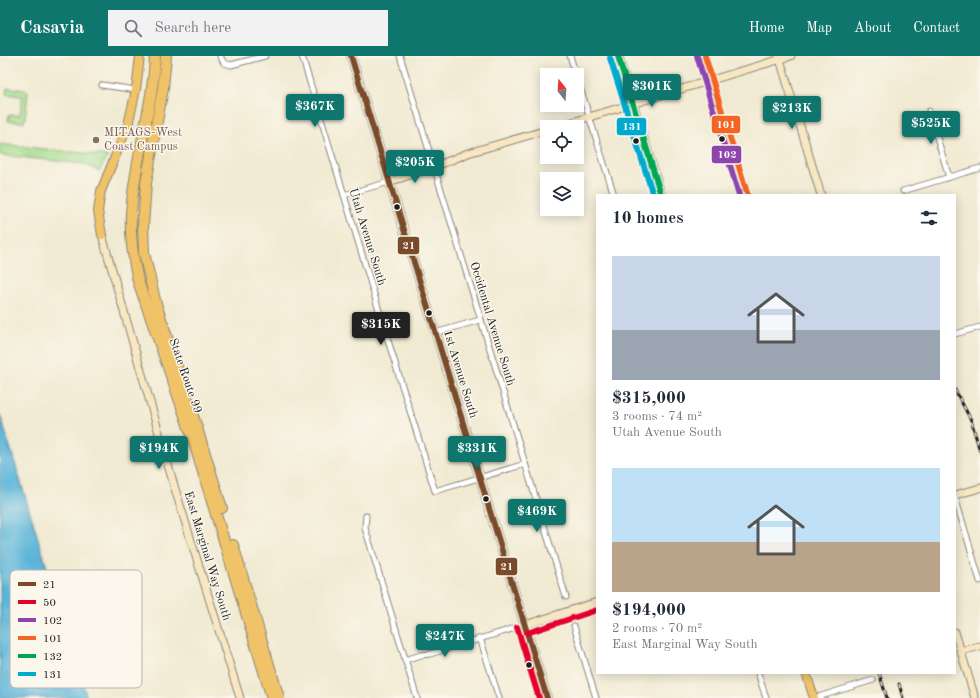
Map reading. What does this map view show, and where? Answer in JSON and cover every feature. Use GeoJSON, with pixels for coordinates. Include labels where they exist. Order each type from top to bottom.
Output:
{"type":"FeatureCollection","features":[{"type":"Feature","properties":{"kind":"highway","name":"State Route 99"},"geometry":{"type":"LineString","coordinates":[[155,56],[135,178],[131,214],[132,244],[138,281],[192,436],[272,698]]}},
{"type":"Feature","properties":{"kind":"highway","name":"State Route 99"},"geometry":{"type":"LineString","coordinates":[[166,56],[163,88],[146,183],[143,226],[144,253],[156,304],[189,403],[279,698]]}},
{"type":"Feature","properties":{"kind":"main road"},"geometry":{"type":"LineString","coordinates":[[102,235],[98,211],[101,191],[128,125],[136,90],[140,56]]}},
{"type":"Feature","properties":{"kind":"main road","name":"1st Avenue South"},"geometry":{"type":"LineString","coordinates":[[351,56],[547,698]]}},
{"type":"Feature","properties":{"kind":"main road"},"geometry":{"type":"LineString","coordinates":[[618,56],[661,194]]}},
{"type":"Feature","properties":{"kind":"main road"},"geometry":{"type":"LineString","coordinates":[[580,120],[780,58],[791,56]]}},
{"type":"Feature","properties":{"kind":"main road"},"geometry":{"type":"LineString","coordinates":[[780,58],[821,194]]}},
{"type":"Feature","properties":{"kind":"main road"},"geometry":{"type":"LineString","coordinates":[[389,182],[434,167],[468,153],[540,132]]}},
{"type":"Feature","properties":{"kind":"main road","name":"East Marginal Way South"},"geometry":{"type":"LineString","coordinates":[[102,235],[175,489],[240,698]]}},
{"type":"Feature","properties":{"kind":"main road"},"geometry":{"type":"LineString","coordinates":[[956,496],[980,488]]}},
{"type":"Feature","properties":{"kind":"main road"},"geometry":{"type":"LineString","coordinates":[[525,625],[596,602]]}},
{"type":"Feature","properties":{"kind":"main road"},"geometry":{"type":"LineString","coordinates":[[956,639],[958,652],[975,698]]}},
{"type":"Feature","properties":{"kind":"main road"},"geometry":{"type":"LineString","coordinates":[[958,652],[980,646]]}},
{"type":"Feature","properties":{"kind":"main road"},"geometry":{"type":"LineString","coordinates":[[806,674],[815,698]]}},
{"type":"Feature","properties":{"kind":"street"},"geometry":{"type":"LineString","coordinates":[[220,56],[224,63],[235,65],[265,56]]}},
{"type":"Feature","properties":{"kind":"street","name":"Utah Avenue South"},"geometry":{"type":"LineString","coordinates":[[302,56],[435,491],[480,478]]}},
{"type":"Feature","properties":{"kind":"street","name":"Occidental Avenue South"},"geometry":{"type":"LineString","coordinates":[[400,56],[566,597]]}},
{"type":"Feature","properties":{"kind":"street"},"geometry":{"type":"LineString","coordinates":[[570,56],[574,68]]}},
{"type":"Feature","properties":{"kind":"street"},"geometry":{"type":"LineString","coordinates":[[102,85],[136,90]]}},
{"type":"Feature","properties":{"kind":"street"},"geometry":{"type":"LineString","coordinates":[[584,98],[614,194]]}},
{"type":"Feature","properties":{"kind":"street"},"geometry":{"type":"LineString","coordinates":[[929,111],[949,176]]}},
{"type":"Feature","properties":{"kind":"street"},"geometry":{"type":"LineString","coordinates":[[903,191],[949,176],[980,168]]}},
{"type":"Feature","properties":{"kind":"street"},"geometry":{"type":"LineString","coordinates":[[344,195],[389,182]]}},
{"type":"Feature","properties":{"kind":"street"},"geometry":{"type":"LineString","coordinates":[[435,334],[480,320]]}},
{"type":"Feature","properties":{"kind":"street"},"geometry":{"type":"LineString","coordinates":[[956,334],[980,327]]}},
{"type":"Feature","properties":{"kind":"street"},"geometry":{"type":"LineString","coordinates":[[480,478],[525,464]]}},
{"type":"Feature","properties":{"kind":"street"},"geometry":{"type":"LineString","coordinates":[[956,499],[980,581]]}},
{"type":"Feature","properties":{"kind":"street"},"geometry":{"type":"LineString","coordinates":[[366,516],[365,528],[417,698]]}},
{"type":"Feature","properties":{"kind":"street"},"geometry":{"type":"LineString","coordinates":[[405,660],[525,625]]}},
{"type":"Feature","properties":{"kind":"street"},"geometry":{"type":"LineString","coordinates":[[574,626],[596,698]]}},
{"type":"Feature","properties":{"kind":"street"},"geometry":{"type":"LineString","coordinates":[[480,638],[499,698]]}},
{"type":"Feature","properties":{"kind":"street"},"geometry":{"type":"LineString","coordinates":[[758,674],[766,698]]}},
{"type":"Feature","properties":{"kind":"street"},"geometry":{"type":"LineString","coordinates":[[815,698],[873,680]]}},
{"type":"Feature","properties":{"kind":"green space"},"geometry":{"type":"Polygon","coordinates":[[[7,88],[26,90],[28,92],[24,122],[8,121],[9,115],[20,115],[22,96],[6,94],[7,88]]]}},
{"type":"Feature","properties":{"kind":"green space"},"geometry":{"type":"Polygon","coordinates":[[[0,144],[108,156],[99,171],[84,164],[0,155],[0,144]]]}},
{"type":"Feature","properties":{"kind":"water"},"geometry":{"type":"Polygon","coordinates":[[[0,414],[48,570],[10,570],[10,688],[84,688],[87,698],[0,698],[0,414]]]}},
{"type":"Feature","properties":{"kind":"railway"},"geometry":{"type":"LineString","coordinates":[[956,392],[971,420],[980,451]]}},
{"type":"Feature","properties":{"kind":"railway"},"geometry":{"type":"LineString","coordinates":[[879,674],[887,698]]}},
{"type":"Feature","properties":{"kind":"railway"},"geometry":{"type":"LineString","coordinates":[[899,684],[903,698]]}},
{"type":"Feature","properties":{"kind":"transit line","name":"21"},"geometry":{"type":"LineString","coordinates":[[351,56],[547,698]]}},
{"type":"Feature","properties":{"kind":"transit line","name":"132"},"geometry":{"type":"LineString","coordinates":[[618,56],[661,194]]}},
{"type":"Feature","properties":{"kind":"transit line","name":"102"},"geometry":{"type":"LineString","coordinates":[[697,56],[739,194]]}},
{"type":"Feature","properties":{"kind":"transit line","name":"101"},"geometry":{"type":"LineString","coordinates":[[705,56],[747,193]]}},
{"type":"Feature","properties":{"kind":"transit line","name":"131"},"geometry":{"type":"LineString","coordinates":[[610,58],[653,194]]}},
{"type":"Feature","properties":{"kind":"transit line","name":"50"},"geometry":{"type":"LineString","coordinates":[[527,633],[596,610]]}},
{"type":"Feature","properties":{"kind":"transit line","name":"50"},"geometry":{"type":"LineString","coordinates":[[517,627],[539,698]]}},
{"type":"Feature","properties":{"kind":"place","name":"MITAGS-West Coast Campus"},"geometry":{"type":"Point","coordinates":[96,140]}}]}
